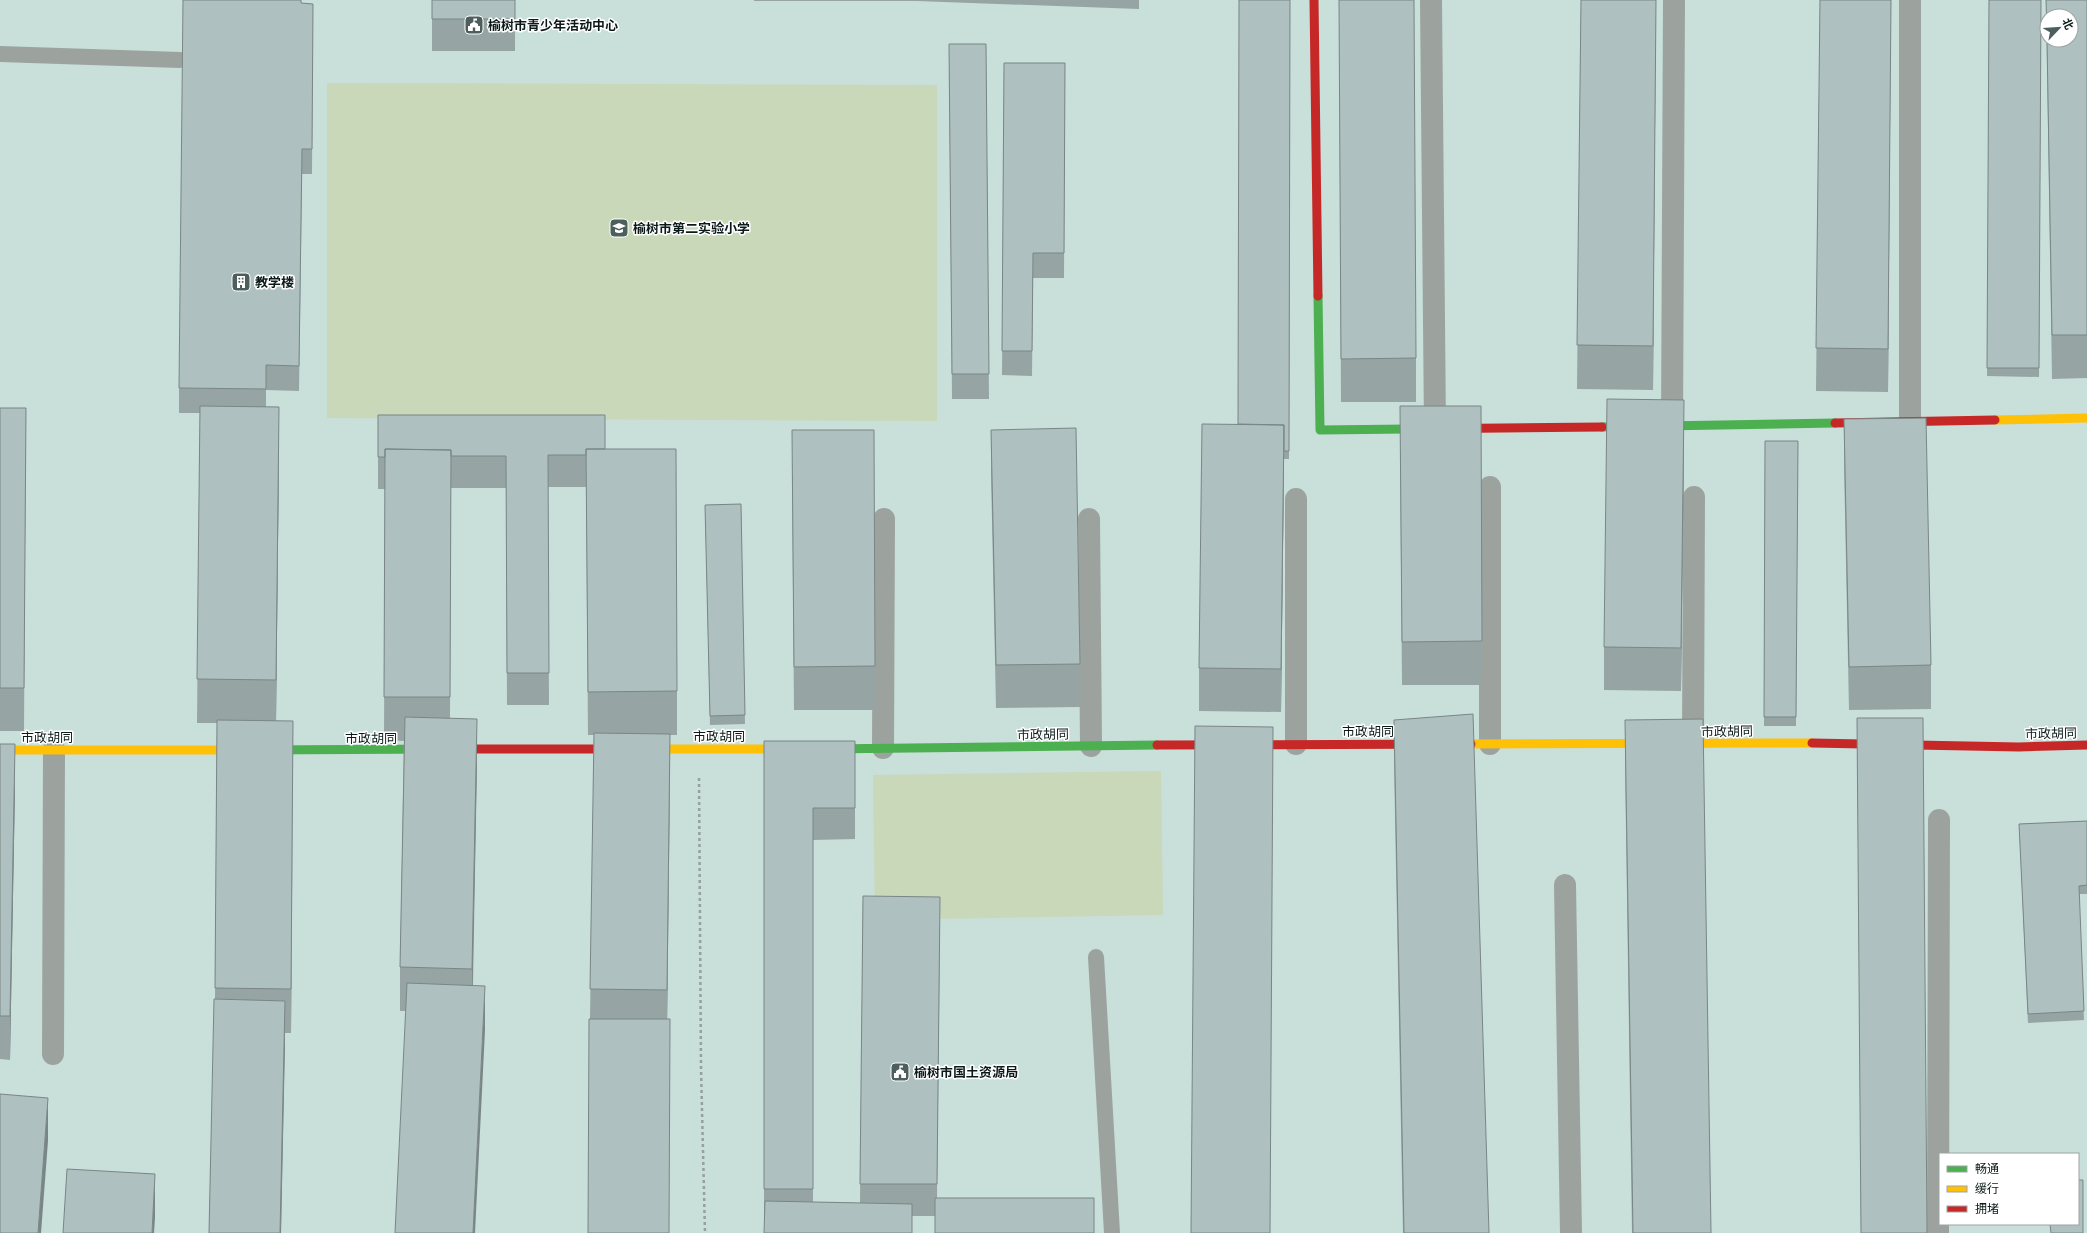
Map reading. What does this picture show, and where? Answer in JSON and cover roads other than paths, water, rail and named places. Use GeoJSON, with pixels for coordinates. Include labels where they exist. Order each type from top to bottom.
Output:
{"type":"FeatureCollection","features":[{"type":"Feature","properties":{"kind":"street"},"geometry":{"type":"LineString","coordinates":[[1314,0],[1320,430],[1672,426],[2087,418]]}},
{"type":"Feature","properties":{"kind":"street"},"geometry":{"type":"LineString","coordinates":[[1431,0],[1435,428]]}},
{"type":"Feature","properties":{"kind":"street"},"geometry":{"type":"LineString","coordinates":[[1672,426],[1674,0]]}},
{"type":"Feature","properties":{"kind":"street"},"geometry":{"type":"LineString","coordinates":[[1910,0],[1910,421]]}},
{"type":"Feature","properties":{"kind":"street"},"geometry":{"type":"LineString","coordinates":[[1490,487],[1490,744]]}},
{"type":"Feature","properties":{"kind":"street"},"geometry":{"type":"LineString","coordinates":[[1693,744],[1694,497]]}},
{"type":"Feature","properties":{"kind":"street"},"geometry":{"type":"LineString","coordinates":[[1296,499],[1296,744]]}},
{"type":"Feature","properties":{"kind":"street"},"geometry":{"type":"LineString","coordinates":[[883,748],[884,519]]}},
{"type":"Feature","properties":{"kind":"street"},"geometry":{"type":"LineString","coordinates":[[1089,519],[1091,746]]}},
{"type":"Feature","properties":{"kind":"street","name":"市政胡同"},"geometry":{"type":"LineString","coordinates":[[0,750],[261,751],[810,749],[1296,744],[1828,743],[2019,747],[2087,745]]}},
{"type":"Feature","properties":{"kind":"street"},"geometry":{"type":"LineString","coordinates":[[53,1054],[54,750]]}},
{"type":"Feature","properties":{"kind":"street"},"geometry":{"type":"LineString","coordinates":[[1938,1233],[1939,820]]}},
{"type":"Feature","properties":{"kind":"street"},"geometry":{"type":"LineString","coordinates":[[1565,885],[1571,1233]]}},
{"type":"Feature","properties":{"kind":"lane"},"geometry":{"type":"LineString","coordinates":[[0,54],[180,60]]}},
{"type":"Feature","properties":{"kind":"lane"},"geometry":{"type":"LineString","coordinates":[[1096,957],[1112,1233]]}},
{"type":"Feature","properties":{"kind":"place","name":"榆树市青少年活动中心"},"geometry":{"type":"Point","coordinates":[474,25]}},
{"type":"Feature","properties":{"kind":"place","name":"榆树市第二实验小学"},"geometry":{"type":"Point","coordinates":[619,228]}},
{"type":"Feature","properties":{"kind":"place","name":"教学楼"},"geometry":{"type":"Point","coordinates":[241,282]}},
{"type":"Feature","properties":{"kind":"place","name":"榆树市国土资源局"},"geometry":{"type":"Point","coordinates":[900,1072]}}]}
